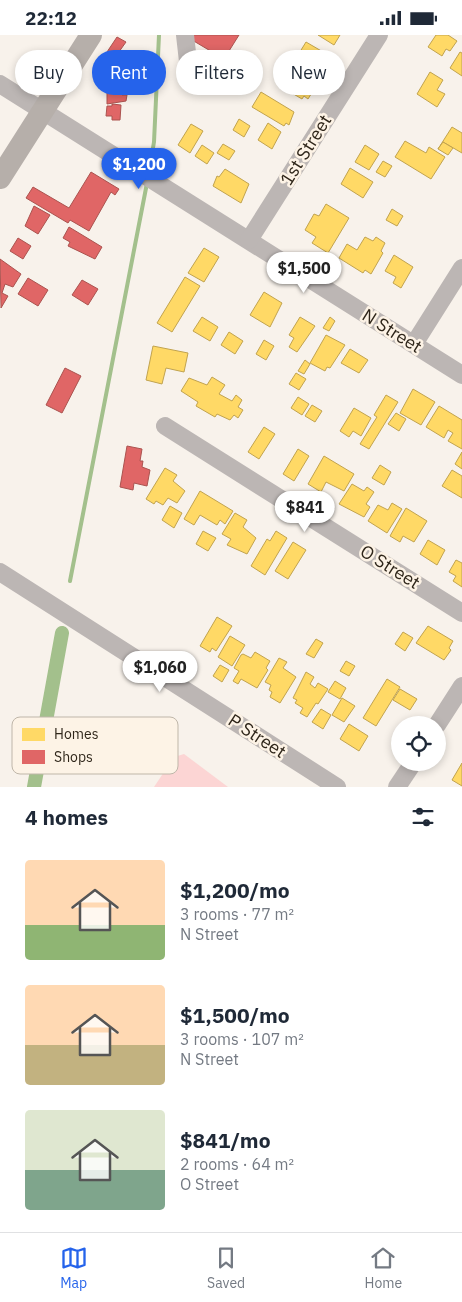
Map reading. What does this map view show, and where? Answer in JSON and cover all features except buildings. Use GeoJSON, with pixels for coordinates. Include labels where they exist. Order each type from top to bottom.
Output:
{"type":"FeatureCollection","features":[{"type":"Feature","properties":{"kind":"main road"},"geometry":{"type":"LineString","coordinates":[[0,178],[91,35]]}},
{"type":"Feature","properties":{"kind":"street"},"geometry":{"type":"LineString","coordinates":[[184,35],[186,50]]}},
{"type":"Feature","properties":{"kind":"street","name":"1st Street"},"geometry":{"type":"LineString","coordinates":[[249,241],[379,35]]}},
{"type":"Feature","properties":{"kind":"street","name":"N Street"},"geometry":{"type":"LineString","coordinates":[[0,84],[462,375]]}},
{"type":"Feature","properties":{"kind":"street"},"geometry":{"type":"LineString","coordinates":[[414,344],[462,268]]}},
{"type":"Feature","properties":{"kind":"street","name":"O Street"},"geometry":{"type":"LineString","coordinates":[[165,426],[462,613]]}},
{"type":"Feature","properties":{"kind":"street","name":"P Street"},"geometry":{"type":"LineString","coordinates":[[0,572],[338,787]]}},
{"type":"Feature","properties":{"kind":"street"},"geometry":{"type":"LineString","coordinates":[[443,716],[462,686]]}},
{"type":"Feature","properties":{"kind":"street"},"geometry":{"type":"LineString","coordinates":[[397,787],[408,771]]}},
{"type":"Feature","properties":{"kind":"shaded area"},"geometry":{"type":"Polygon","coordinates":[[[184,754],[228,787],[154,787],[163,774],[178,774],[178,756],[184,754]]]}},
{"type":"Feature","properties":{"kind":"waterway"},"geometry":{"type":"LineString","coordinates":[[149,171],[154,142],[159,35]]}},
{"type":"Feature","properties":{"kind":"waterway"},"geometry":{"type":"LineString","coordinates":[[70,581],[147,183]]}},
{"type":"Feature","properties":{"kind":"waterway"},"geometry":{"type":"LineString","coordinates":[[47,717],[62,633]]}},
{"type":"Feature","properties":{"kind":"waterway"},"geometry":{"type":"LineString","coordinates":[[34,787],[36,774]]}}]}
